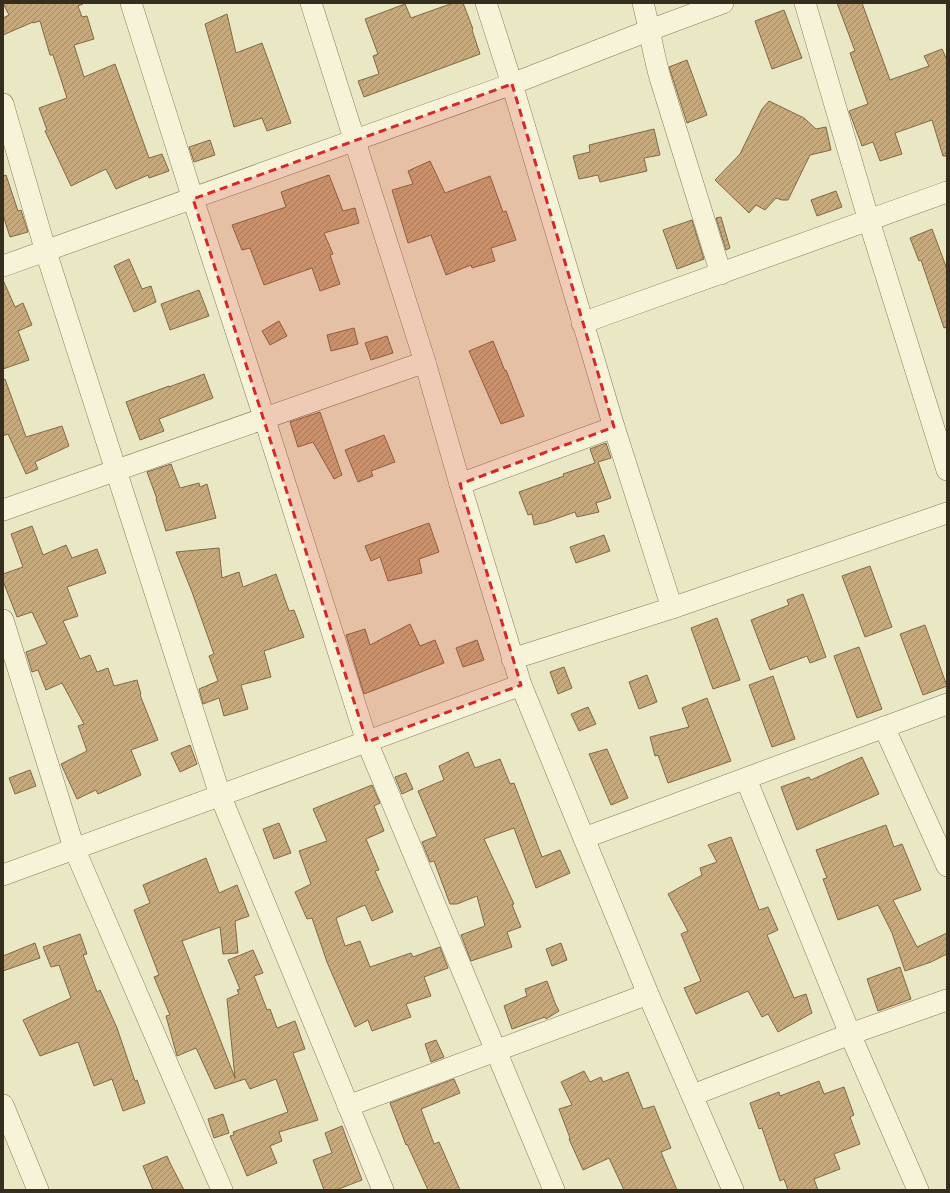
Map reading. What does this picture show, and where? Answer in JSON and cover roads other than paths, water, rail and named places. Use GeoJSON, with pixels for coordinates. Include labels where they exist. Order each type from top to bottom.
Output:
{"type":"FeatureCollection","features":[{"type":"Feature","properties":{"kind":"street"},"geometry":{"type":"LineString","coordinates":[[131,3],[192,199],[264,418],[367,742],[554,1190]]}},
{"type":"Feature","properties":{"kind":"street"},"geometry":{"type":"LineString","coordinates":[[311,3],[425,362],[512,659],[521,685],[648,994],[733,1190]]}},
{"type":"Feature","properties":{"kind":"street"},"geometry":{"type":"LineString","coordinates":[[486,3],[512,84],[582,323],[672,608]]}},
{"type":"Feature","properties":{"kind":"street"},"geometry":{"type":"LineString","coordinates":[[643,3],[661,81],[721,274]]}},
{"type":"Feature","properties":{"kind":"street"},"geometry":{"type":"LineString","coordinates":[[3,266],[46,252],[512,84],[723,3]]}},
{"type":"Feature","properties":{"kind":"street"},"geometry":{"type":"LineString","coordinates":[[806,3],[869,221],[947,470]]}},
{"type":"Feature","properties":{"kind":"street"},"geometry":{"type":"LineString","coordinates":[[3,104],[46,252],[220,795],[348,1106],[376,1188]]}},
{"type":"Feature","properties":{"kind":"street"},"geometry":{"type":"LineString","coordinates":[[582,323],[947,192]]}},
{"type":"Feature","properties":{"kind":"street"},"geometry":{"type":"LineString","coordinates":[[3,510],[425,362]]}},
{"type":"Feature","properties":{"kind":"street"},"geometry":{"type":"LineString","coordinates":[[460,484],[614,427]]}},
{"type":"Feature","properties":{"kind":"street"},"geometry":{"type":"LineString","coordinates":[[512,659],[672,608],[947,514]]}},
{"type":"Feature","properties":{"kind":"street"},"geometry":{"type":"LineString","coordinates":[[3,620],[74,848],[222,1190]]}},
{"type":"Feature","properties":{"kind":"street"},"geometry":{"type":"LineString","coordinates":[[3,875],[521,685]]}},
{"type":"Feature","properties":{"kind":"street"},"geometry":{"type":"LineString","coordinates":[[584,838],[947,704]]}},
{"type":"Feature","properties":{"kind":"street"},"geometry":{"type":"LineString","coordinates":[[884,727],[947,866]]}},
{"type":"Feature","properties":{"kind":"street"},"geometry":{"type":"LineString","coordinates":[[746,779],[850,1034],[918,1190]]}},
{"type":"Feature","properties":{"kind":"street"},"geometry":{"type":"LineString","coordinates":[[348,1106],[648,994]]}},
{"type":"Feature","properties":{"kind":"street"},"geometry":{"type":"LineString","coordinates":[[693,1095],[850,1034],[947,1000]]}},
{"type":"Feature","properties":{"kind":"street"},"geometry":{"type":"LineString","coordinates":[[3,1105],[38,1190]]}}]}
